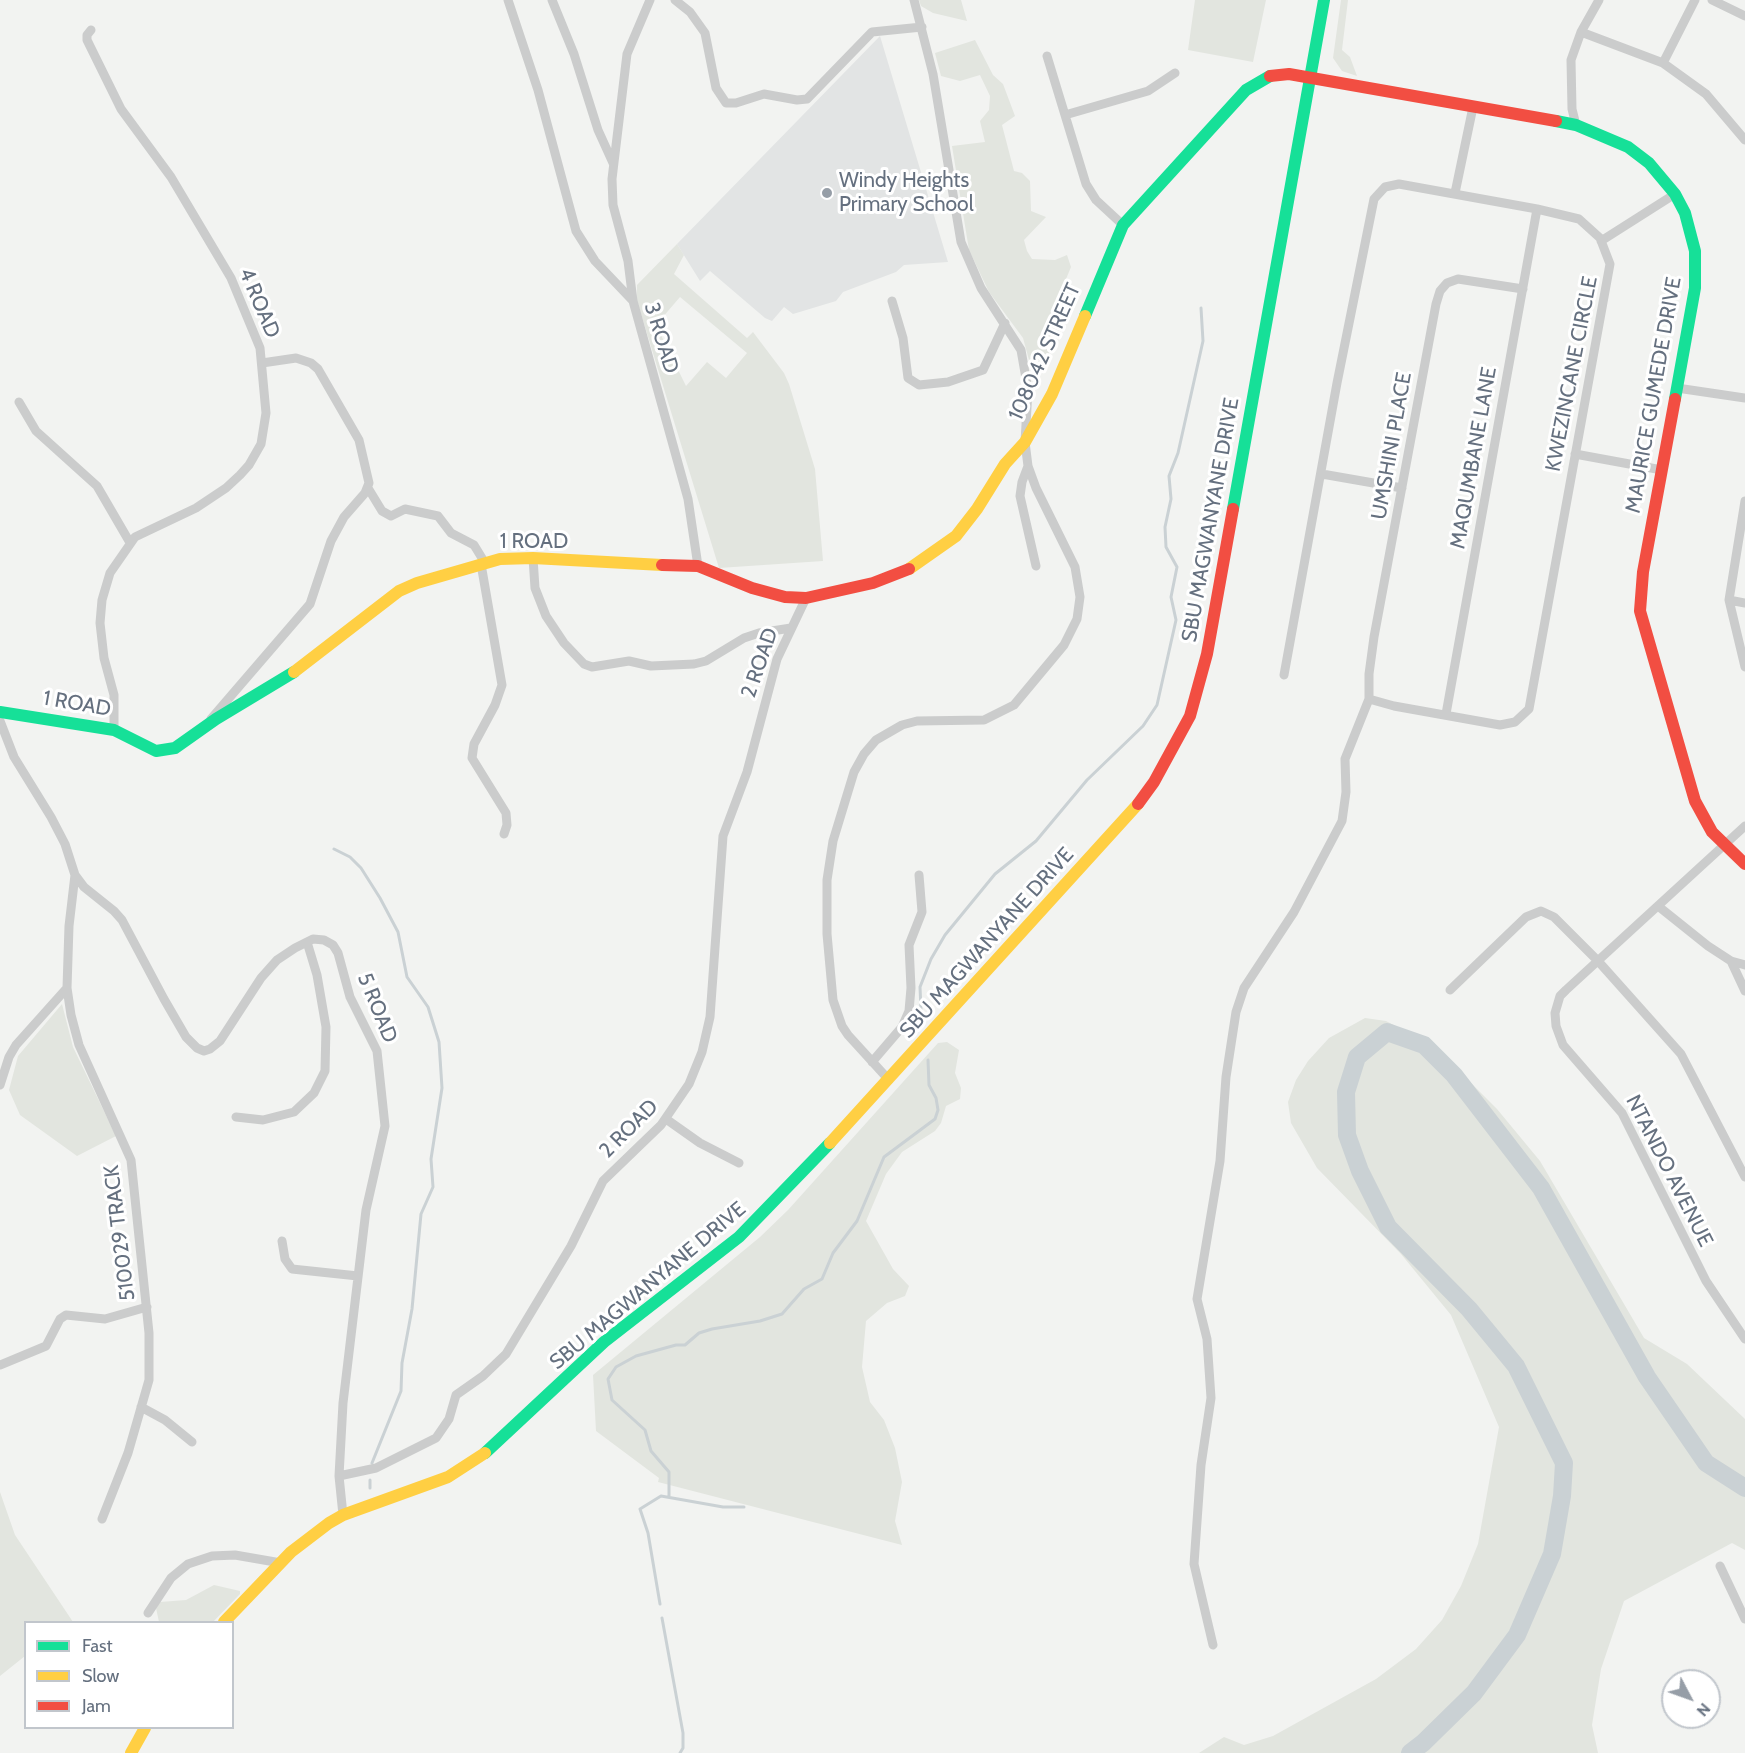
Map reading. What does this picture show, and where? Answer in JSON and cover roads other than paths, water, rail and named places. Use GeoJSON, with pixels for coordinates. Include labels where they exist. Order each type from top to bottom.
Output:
{"type":"FeatureCollection","features":[{"type":"Feature","properties":{"kind":"street","name":"3 ROAD"},"geometry":{"type":"LineString","coordinates":[[508,0],[538,90],[576,231],[595,261],[633,301],[688,499],[698,566]]}},
{"type":"Feature","properties":{"kind":"street"},"geometry":{"type":"LineString","coordinates":[[552,0],[574,54],[590,111],[613,164]]}},
{"type":"Feature","properties":{"kind":"street"},"geometry":{"type":"LineString","coordinates":[[633,301],[628,261],[613,206],[613,164],[627,54],[650,0]]}},
{"type":"Feature","properties":{"kind":"street"},"geometry":{"type":"LineString","coordinates":[[675,0],[690,12],[705,33],[716,88],[726,103],[736,103],[765,94],[797,100],[807,99],[872,32],[922,27]]}},
{"type":"Feature","properties":{"kind":"street"},"geometry":{"type":"LineString","coordinates":[[914,0],[933,74],[962,242],[977,279],[1017,341],[1025,362],[1028,390],[1025,442]]}},
{"type":"Feature","properties":{"kind":"street","name":"SBU MAGWANYANE DRIVE"},"geometry":{"type":"LineString","coordinates":[[226,1621],[309,1536],[343,1515],[448,1477],[479,1458],[535,1409],[604,1342],[739,1237],[889,1080],[1137,806],[1170,755],[1190,716],[1207,654],[1324,0]]}},
{"type":"Feature","properties":{"kind":"street"},"geometry":{"type":"LineString","coordinates":[[1576,125],[1569,72],[1574,49],[1581,32],[1599,0]]}},
{"type":"Feature","properties":{"kind":"street"},"geometry":{"type":"LineString","coordinates":[[1663,63],[1695,0]]}},
{"type":"Feature","properties":{"kind":"street"},"geometry":{"type":"LineString","coordinates":[[1712,0],[1745,16]]}},
{"type":"Feature","properties":{"kind":"street","name":"4 ROAD"},"geometry":{"type":"LineString","coordinates":[[91,30],[87,35],[87,40],[121,109],[171,177],[231,278],[257,339],[262,363],[265,428],[261,444],[249,465],[211,498],[129,541]]}},
{"type":"Feature","properties":{"kind":"street"},"geometry":{"type":"LineString","coordinates":[[1581,32],[1663,63],[1706,94],[1744,138]]}},
{"type":"Feature","properties":{"kind":"street"},"geometry":{"type":"LineString","coordinates":[[1047,56],[1091,193],[1123,225]]}},
{"type":"Feature","properties":{"kind":"street"},"geometry":{"type":"LineString","coordinates":[[1065,115],[1148,91],[1175,73]]}},
{"type":"Feature","properties":{"kind":"street","name":"108042 STREET"},"geometry":{"type":"LineString","coordinates":[[889,1080],[842,1026],[833,1000],[826,907],[833,841],[854,772],[864,754],[876,740],[902,724],[970,722],[984,720],[1005,711],[1036,682],[1071,634],[1080,607],[1075,567],[1035,488],[1028,466],[1025,442],[1052,394],[1123,225],[1246,90],[1257,81],[1277,74],[1311,77]]}},
{"type":"Feature","properties":{"kind":"street","name":"MAURICE GUMEDE DRIVE"},"geometry":{"type":"LineString","coordinates":[[1311,77],[1576,125],[1628,147],[1649,163],[1675,194],[1685,213],[1691,232],[1696,268],[1692,308],[1643,572],[1640,611],[1695,801],[1704,820],[1724,845],[1745,864]]}},
{"type":"Feature","properties":{"kind":"street"},"geometry":{"type":"LineString","coordinates":[[1455,193],[1473,107]]}},
{"type":"Feature","properties":{"kind":"street","name":"KWEZINCANE CIRCLE"},"geometry":{"type":"LineString","coordinates":[[1284,675],[1374,199],[1385,187],[1399,184],[1537,208],[1579,219],[1587,224],[1601,241],[1608,255],[1609,275],[1528,709],[1515,722],[1507,725],[1369,696]]}},
{"type":"Feature","properties":{"kind":"street"},"geometry":{"type":"LineString","coordinates":[[1601,241],[1675,194]]}},
{"type":"Feature","properties":{"kind":"street","name":"MAQUMBANE LANE"},"geometry":{"type":"LineString","coordinates":[[1446,714],[1537,208]]}},
{"type":"Feature","properties":{"kind":"street","name":"UMSHINI PLACE"},"geometry":{"type":"LineString","coordinates":[[1369,696],[1371,656],[1440,291],[1447,283],[1458,279],[1523,289]]}},
{"type":"Feature","properties":{"kind":"street"},"geometry":{"type":"LineString","coordinates":[[891,301],[903,338],[908,378],[919,385],[948,382],[983,370],[1005,323]]}},
{"type":"Feature","properties":{"kind":"street"},"geometry":{"type":"LineString","coordinates":[[206,726],[222,704],[310,604],[331,541],[344,517],[368,488],[369,476],[359,440],[318,369],[311,363],[296,358],[262,363]]}},
{"type":"Feature","properties":{"kind":"street"},"geometry":{"type":"LineString","coordinates":[[1677,388],[1745,398]]}},
{"type":"Feature","properties":{"kind":"street"},"geometry":{"type":"LineString","coordinates":[[19,402],[36,431],[97,486],[129,541],[110,573],[100,612],[101,642],[116,711],[114,730]]}},
{"type":"Feature","properties":{"kind":"street","name":"1 ROAD"},"geometry":{"type":"LineString","coordinates":[[0,712],[114,730],[156,751],[165,751],[185,743],[206,726],[296,671],[399,591],[417,582],[500,558],[698,566],[752,588],[785,597],[806,598],[844,591],[886,579],[931,556],[968,522],[1000,471],[1025,442]]}},
{"type":"Feature","properties":{"kind":"street"},"geometry":{"type":"LineString","coordinates":[[1575,454],[1662,470]]}},
{"type":"Feature","properties":{"kind":"street"},"geometry":{"type":"LineString","coordinates":[[1028,466],[1020,496],[1036,566]]}},
{"type":"Feature","properties":{"kind":"street"},"geometry":{"type":"LineString","coordinates":[[1322,474],[1402,488]]}},
{"type":"Feature","properties":{"kind":"street"},"geometry":{"type":"LineString","coordinates":[[368,488],[382,510],[391,516],[405,509],[438,516],[452,534],[474,544],[483,563],[502,685],[471,752],[474,764],[506,813],[507,825],[504,834]]}},
{"type":"Feature","properties":{"kind":"street"},"geometry":{"type":"LineString","coordinates":[[1745,501],[1729,600],[1745,667]]}},
{"type":"Feature","properties":{"kind":"street"},"geometry":{"type":"LineString","coordinates":[[533,558],[535,588],[546,616],[564,643],[584,664],[592,667],[629,661],[651,666],[694,664],[706,661],[744,638],[791,628]]}},
{"type":"Feature","properties":{"kind":"street","name":"2 ROAD"},"geometry":{"type":"LineString","coordinates":[[339,1476],[376,1468],[421,1448],[436,1438],[449,1419],[456,1395],[506,1354],[571,1246],[603,1181],[666,1119],[689,1084],[708,1033],[714,988],[723,836],[747,772],[772,674],[806,598]]}},
{"type":"Feature","properties":{"kind":"street"},"geometry":{"type":"LineString","coordinates":[[1729,600],[1745,603]]}},
{"type":"Feature","properties":{"kind":"street"},"geometry":{"type":"LineString","coordinates":[[1213,1645],[1194,1564],[1201,1466],[1211,1398],[1207,1339],[1197,1299],[1220,1161],[1231,1039],[1244,988],[1294,912],[1342,821],[1346,792],[1347,748],[1369,696]]}},
{"type":"Feature","properties":{"kind":"street"},"geometry":{"type":"LineString","coordinates":[[0,722],[14,757],[47,809],[65,844],[75,875],[122,920],[181,1028],[201,1051],[210,1049],[219,1041],[261,978],[277,960],[307,942],[317,975],[326,1027],[325,1071],[314,1093],[294,1112],[263,1120],[236,1117]]}},
{"type":"Feature","properties":{"kind":"street","name":"NTANDO AVENUE"},"geometry":{"type":"LineString","coordinates":[[1745,826],[1560,996],[1555,1013],[1559,1036],[1570,1053],[1600,1084],[1622,1113],[1706,1281],[1745,1339]]}},
{"type":"Feature","properties":{"kind":"street","name":"510029 TRACK"},"geometry":{"type":"LineString","coordinates":[[75,875],[70,904],[67,988],[79,1045],[131,1160],[147,1307],[150,1366],[128,1453],[102,1519]]}},
{"type":"Feature","properties":{"kind":"street"},"geometry":{"type":"LineString","coordinates":[[872,1062],[902,1027],[909,1011],[911,988],[909,945],[922,912],[919,875]]}},
{"type":"Feature","properties":{"kind":"street"},"geometry":{"type":"LineString","coordinates":[[1658,906],[1731,961],[1745,965]]}},
{"type":"Feature","properties":{"kind":"street"},"geometry":{"type":"LineString","coordinates":[[1450,990],[1526,917],[1536,912],[1545,912],[1558,920],[1682,1054],[1745,1177]]}},
{"type":"Feature","properties":{"kind":"street","name":"5 ROAD"},"geometry":{"type":"LineString","coordinates":[[307,942],[324,940],[333,945],[338,953],[350,997],[377,1051],[385,1126],[366,1210],[343,1403],[339,1476],[343,1515]]}},
{"type":"Feature","properties":{"kind":"street"},"geometry":{"type":"LineString","coordinates":[[1731,961],[1745,991]]}},
{"type":"Feature","properties":{"kind":"street"},"geometry":{"type":"LineString","coordinates":[[0,1085],[9,1057],[16,1045],[67,988]]}},
{"type":"Feature","properties":{"kind":"street"},"geometry":{"type":"LineString","coordinates":[[666,1119],[700,1143],[739,1163]]}},
{"type":"Feature","properties":{"kind":"street"},"geometry":{"type":"LineString","coordinates":[[282,1241],[285,1258],[291,1268],[358,1276]]}},
{"type":"Feature","properties":{"kind":"street"},"geometry":{"type":"LineString","coordinates":[[0,1365],[46,1346],[60,1319],[66,1315],[105,1318],[147,1307]]}},
{"type":"Feature","properties":{"kind":"street"},"geometry":{"type":"LineString","coordinates":[[141,1407],[165,1419],[192,1442]]}},
{"type":"Feature","properties":{"kind":"street"},"geometry":{"type":"LineString","coordinates":[[148,1613],[171,1578],[188,1564],[212,1556],[235,1555],[281,1563]]}},
{"type":"Feature","properties":{"kind":"street"},"geometry":{"type":"LineString","coordinates":[[1720,1566],[1745,1619]]}},
{"type":"Feature","properties":{"kind":"street"},"geometry":{"type":"LineString","coordinates":[[131,1753],[144,1729]]}},
{"type":"Feature","properties":{"kind":"waterway"},"geometry":{"type":"LineString","coordinates":[[921,1010],[920,987],[931,959],[945,935],[995,874],[1036,841],[1087,780],[1143,726],[1157,705],[1176,620],[1171,597],[1177,567],[1166,547],[1165,527],[1171,499],[1169,476],[1178,453],[1203,341],[1201,308]]}},
{"type":"Feature","properties":{"kind":"waterway"},"geometry":{"type":"LineString","coordinates":[[334,849],[350,857],[361,868],[398,932],[407,977],[428,1007],[439,1042],[442,1088],[431,1159],[433,1187],[421,1214],[412,1309],[402,1363],[401,1391],[372,1463]]}},
{"type":"Feature","properties":{"kind":"waterway"},"geometry":{"type":"LineString","coordinates":[[1410,1753],[1474,1693],[1517,1635],[1552,1554],[1562,1496],[1564,1463],[1516,1366],[1469,1309],[1388,1227],[1360,1171],[1347,1135],[1346,1092],[1357,1057],[1387,1032],[1424,1045],[1454,1075],[1541,1188],[1647,1377],[1706,1463],[1745,1488]]}},
{"type":"Feature","properties":{"kind":"waterway"},"geometry":{"type":"LineString","coordinates":[[669,1496],[669,1472],[651,1451],[645,1430],[612,1400],[608,1379],[616,1367],[636,1356],[676,1345],[685,1345],[699,1333],[712,1329],[760,1321],[782,1314],[804,1289],[822,1279],[833,1253],[857,1221],[884,1157],[935,1119],[938,1110],[936,1098],[929,1085],[928,1060]]}},
{"type":"Feature","properties":{"kind":"waterway"},"geometry":{"type":"LineString","coordinates":[[370,1480],[370,1488]]}},
{"type":"Feature","properties":{"kind":"waterway"},"geometry":{"type":"LineString","coordinates":[[660,1604],[648,1533],[640,1509],[661,1496],[723,1507],[744,1507]]}},
{"type":"Feature","properties":{"kind":"waterway"},"geometry":{"type":"LineString","coordinates":[[662,1618],[683,1733],[683,1748],[680,1753]]}},
{"type":"Feature","properties":{"kind":"place","name":"Windy Heights Primary School"},"geometry":{"type":"Point","coordinates":[827,193]}}]}
